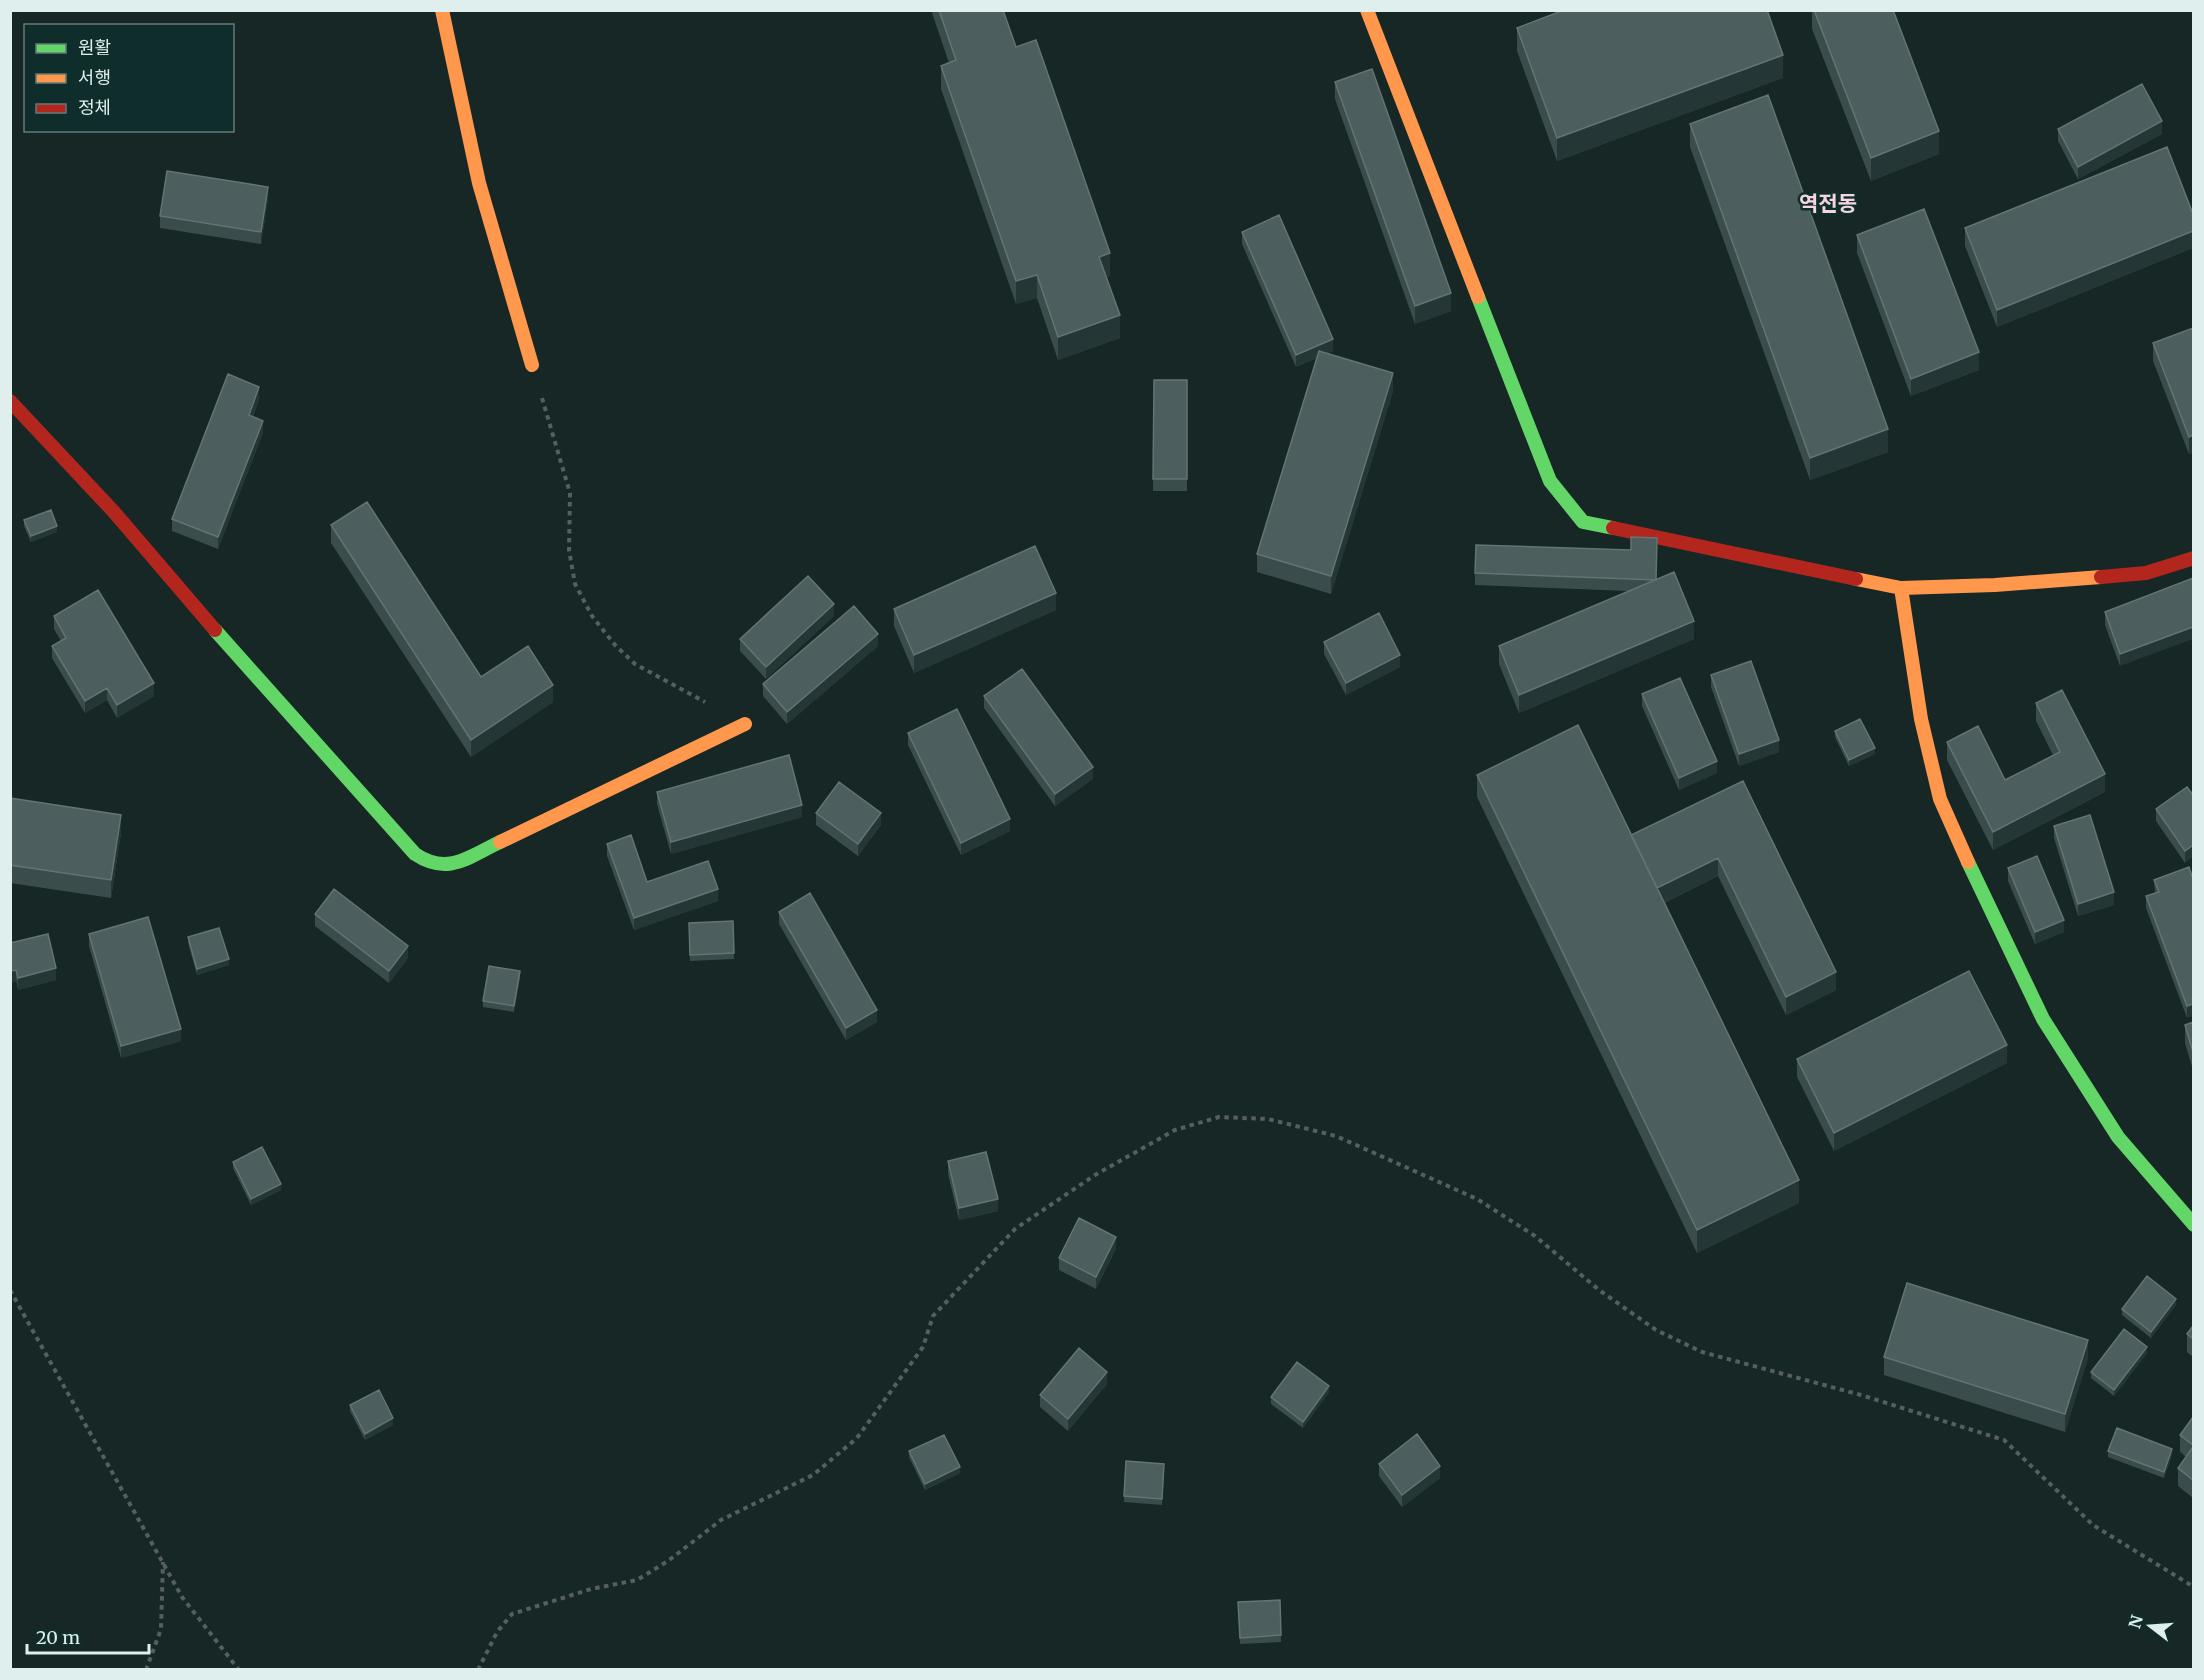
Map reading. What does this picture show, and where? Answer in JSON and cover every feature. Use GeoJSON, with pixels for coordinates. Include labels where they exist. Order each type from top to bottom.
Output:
{"type":"FeatureCollection","features":[{"type":"Feature","properties":{"kind":"street"},"geometry":{"type":"LineString","coordinates":[[442,10],[479,183],[532,365]]}},
{"type":"Feature","properties":{"kind":"street"},"geometry":{"type":"LineString","coordinates":[[1367,10],[1550,481],[1583,522],[1900,588],[1995,585],[2146,573],[2193,558]]}},
{"type":"Feature","properties":{"kind":"street"},"geometry":{"type":"LineString","coordinates":[[10,401],[114,513],[268,692],[415,854],[430,864],[449,866],[745,724]]}},
{"type":"Feature","properties":{"kind":"street"},"geometry":{"type":"LineString","coordinates":[[1900,588],[1921,719],[1940,799],[1973,873],[2043,1019],[2118,1137],[2193,1224]]}},
{"type":"Feature","properties":{"kind":"path"},"geometry":{"type":"LineString","coordinates":[[532,365],[570,493],[569,550],[575,584],[592,616],[615,645],[635,664],[745,724]]}},
{"type":"Feature","properties":{"kind":"path"},"geometry":{"type":"LineString","coordinates":[[10,591],[10,608]]}},
{"type":"Feature","properties":{"kind":"path"},"geometry":{"type":"LineString","coordinates":[[478,1670],[497,1632],[512,1614],[581,1592],[637,1580],[668,1562],[721,1520],[813,1475],[857,1438],[923,1347],[933,1316],[1015,1229],[1095,1175],[1175,1130],[1220,1117],[1268,1119],[1336,1136],[1477,1199],[1535,1236],[1599,1290],[1656,1330],[1702,1352],[1850,1392],[2004,1440],[2093,1525],[2193,1587]]}},
{"type":"Feature","properties":{"kind":"path"},"geometry":{"type":"LineString","coordinates":[[10,1290],[183,1597],[239,1670]]}},
{"type":"Feature","properties":{"kind":"path"},"geometry":{"type":"LineString","coordinates":[[146,1670],[161,1629],[163,1562]]}},
{"type":"Feature","properties":{"kind":"building"},"geometry":{"type":"Polygon","coordinates":[[[939,10],[1003,10],[1016,47],[1036,40],[1110,253],[1099,257],[1120,315],[1058,337],[1037,275],[1016,281],[941,66],[956,60],[939,10]]]}},
{"type":"Feature","properties":{"kind":"building"},"geometry":{"type":"Polygon","coordinates":[[[1564,10],[1767,10],[1783,55],[1557,138],[1517,28],[1564,10]]]}},
{"type":"Feature","properties":{"kind":"building"},"geometry":{"type":"Polygon","coordinates":[[[1814,10],[1893,10],[1939,131],[1871,158],[1814,10]]]}},
{"type":"Feature","properties":{"kind":"building"},"geometry":{"type":"Polygon","coordinates":[[[1372,69],[1451,293],[1415,306],[1335,82],[1372,69]]]}},
{"type":"Feature","properties":{"kind":"building"},"geometry":{"type":"Polygon","coordinates":[[[2142,84],[2162,121],[2078,167],[2058,129],[2142,84]]]}},
{"type":"Feature","properties":{"kind":"building"},"geometry":{"type":"Polygon","coordinates":[[[1768,95],[1888,429],[1810,458],[1690,124],[1768,95]]]}},
{"type":"Feature","properties":{"kind":"building"},"geometry":{"type":"Polygon","coordinates":[[[2167,147],[2193,214],[2193,231],[1997,310],[1965,228],[2167,147]]]}},
{"type":"Feature","properties":{"kind":"building"},"geometry":{"type":"Polygon","coordinates":[[[167,171],[268,187],[261,232],[160,216],[167,171]]]}},
{"type":"Feature","properties":{"kind":"building"},"geometry":{"type":"Polygon","coordinates":[[[1924,209],[1979,352],[1911,379],[1857,235],[1924,209]]]}},
{"type":"Feature","properties":{"kind":"building"},"geometry":{"type":"Polygon","coordinates":[[[1279,215],[1333,339],[1296,355],[1242,232],[1279,215]]]}},
{"type":"Feature","properties":{"kind":"building"},"geometry":{"type":"Polygon","coordinates":[[[2193,328],[2193,435],[2189,437],[2153,343],[2193,328]]]}},
{"type":"Feature","properties":{"kind":"building"},"geometry":{"type":"Polygon","coordinates":[[[1319,351],[1393,373],[1331,576],[1257,554],[1319,351]]]}},
{"type":"Feature","properties":{"kind":"building"},"geometry":{"type":"Polygon","coordinates":[[[228,374],[259,387],[249,415],[263,421],[218,537],[172,519],[228,374]]]}},
{"type":"Feature","properties":{"kind":"building"},"geometry":{"type":"Polygon","coordinates":[[[1154,380],[1187,380],[1187,479],[1153,479],[1154,380]]]}},
{"type":"Feature","properties":{"kind":"building"},"geometry":{"type":"Polygon","coordinates":[[[367,502],[481,677],[528,646],[553,685],[471,740],[331,525],[367,502]]]}},
{"type":"Feature","properties":{"kind":"building"},"geometry":{"type":"Polygon","coordinates":[[[51,510],[57,526],[31,536],[24,520],[51,510]]]}},
{"type":"Feature","properties":{"kind":"building"},"geometry":{"type":"Polygon","coordinates":[[[1631,537],[1657,538],[1656,580],[1475,573],[1476,545],[1631,550],[1631,537]]]}},
{"type":"Feature","properties":{"kind":"building"},"geometry":{"type":"Polygon","coordinates":[[[1035,546],[1056,593],[914,655],[894,609],[1035,546]]]}},
{"type":"Feature","properties":{"kind":"building"},"geometry":{"type":"Polygon","coordinates":[[[1674,572],[1694,621],[1519,695],[1499,646],[1674,572]]]}},
{"type":"Feature","properties":{"kind":"building"},"geometry":{"type":"Polygon","coordinates":[[[808,576],[834,604],[766,667],[740,639],[808,576]]]}},
{"type":"Feature","properties":{"kind":"building"},"geometry":{"type":"Polygon","coordinates":[[[2193,578],[2193,627],[2120,654],[2105,612],[2193,578]]]}},
{"type":"Feature","properties":{"kind":"building"},"geometry":{"type":"Polygon","coordinates":[[[98,590],[154,683],[117,705],[107,688],[85,701],[52,646],[66,638],[54,616],[98,590]]]}},
{"type":"Feature","properties":{"kind":"building"},"geometry":{"type":"Polygon","coordinates":[[[854,606],[878,634],[787,712],[763,684],[854,606]]]}},
{"type":"Feature","properties":{"kind":"building"},"geometry":{"type":"Polygon","coordinates":[[[1379,613],[1400,655],[1346,683],[1324,642],[1379,613]]]}},
{"type":"Feature","properties":{"kind":"building"},"geometry":{"type":"Polygon","coordinates":[[[1751,661],[1779,740],[1739,754],[1711,675],[1751,661]]]}},
{"type":"Feature","properties":{"kind":"building"},"geometry":{"type":"Polygon","coordinates":[[[1022,669],[1093,767],[1055,794],[984,696],[1022,669]]]}},
{"type":"Feature","properties":{"kind":"building"},"geometry":{"type":"Polygon","coordinates":[[[1680,678],[1717,761],[1679,778],[1642,694],[1680,678]]]}},
{"type":"Feature","properties":{"kind":"building"},"geometry":{"type":"Polygon","coordinates":[[[2062,690],[2105,774],[1993,832],[1947,742],[1978,726],[2005,780],[2060,752],[2036,703],[2062,690]]]}},
{"type":"Feature","properties":{"kind":"building"},"geometry":{"type":"Polygon","coordinates":[[[957,709],[1010,819],[961,843],[908,733],[957,709]]]}},
{"type":"Feature","properties":{"kind":"building"},"geometry":{"type":"Polygon","coordinates":[[[1860,719],[1875,748],[1849,760],[1835,731],[1860,719]]]}},
{"type":"Feature","properties":{"kind":"building"},"geometry":{"type":"Polygon","coordinates":[[[1578,725],[1799,1180],[1697,1230],[1477,775],[1578,725]]]}},
{"type":"Feature","properties":{"kind":"building"},"geometry":{"type":"Polygon","coordinates":[[[789,755],[802,805],[671,842],[657,792],[789,755]]]}},
{"type":"Feature","properties":{"kind":"building"},"geometry":{"type":"Polygon","coordinates":[[[1743,781],[1836,972],[1786,997],[1718,858],[1657,888],[1631,835],[1743,781]]]}},
{"type":"Feature","properties":{"kind":"building"},"geometry":{"type":"Polygon","coordinates":[[[839,782],[881,813],[858,844],[816,813],[839,782]]]}},
{"type":"Feature","properties":{"kind":"building"},"geometry":{"type":"Polygon","coordinates":[[[2187,787],[2193,795],[2193,845],[2185,851],[2156,809],[2187,787]]]}},
{"type":"Feature","properties":{"kind":"building"},"geometry":{"type":"Polygon","coordinates":[[[10,798],[121,815],[111,880],[10,865],[10,798]]]}},
{"type":"Feature","properties":{"kind":"building"},"geometry":{"type":"Polygon","coordinates":[[[2090,815],[2114,892],[2078,904],[2054,826],[2090,815]]]}},
{"type":"Feature","properties":{"kind":"building"},"geometry":{"type":"Polygon","coordinates":[[[631,835],[647,882],[708,861],[718,889],[634,918],[607,844],[631,835]]]}},
{"type":"Feature","properties":{"kind":"building"},"geometry":{"type":"Polygon","coordinates":[[[2037,856],[2064,920],[2035,932],[2008,868],[2037,856]]]}},
{"type":"Feature","properties":{"kind":"building"},"geometry":{"type":"Polygon","coordinates":[[[2189,867],[2193,879],[2193,1004],[2187,1006],[2146,896],[2159,892],[2154,880],[2189,867]]]}},
{"type":"Feature","properties":{"kind":"building"},"geometry":{"type":"Polygon","coordinates":[[[334,889],[408,946],[389,971],[315,914],[334,889]]]}},
{"type":"Feature","properties":{"kind":"building"},"geometry":{"type":"Polygon","coordinates":[[[810,893],[877,1010],[846,1028],[779,912],[810,893]]]}},
{"type":"Feature","properties":{"kind":"building"},"geometry":{"type":"Polygon","coordinates":[[[148,917],[181,1029],[121,1046],[89,934],[148,917]]]}},
{"type":"Feature","properties":{"kind":"building"},"geometry":{"type":"Polygon","coordinates":[[[733,921],[734,953],[690,955],[689,923],[733,921]]]}},
{"type":"Feature","properties":{"kind":"building"},"geometry":{"type":"Polygon","coordinates":[[[219,928],[229,959],[197,969],[188,937],[219,928]]]}},
{"type":"Feature","properties":{"kind":"building"},"geometry":{"type":"Polygon","coordinates":[[[48,934],[56,968],[18,978],[16,970],[10,971],[10,943],[48,934]]]}},
{"type":"Feature","properties":{"kind":"building"},"geometry":{"type":"Polygon","coordinates":[[[489,966],[520,971],[514,1006],[483,1001],[489,966]]]}},
{"type":"Feature","properties":{"kind":"building"},"geometry":{"type":"Polygon","coordinates":[[[1969,971],[2007,1045],[1834,1133],[1797,1059],[1969,971]]]}},
{"type":"Feature","properties":{"kind":"building"},"geometry":{"type":"Polygon","coordinates":[[[2193,1022],[2193,1052],[2185,1025],[2193,1022]]]}},
{"type":"Feature","properties":{"kind":"building"},"geometry":{"type":"Polygon","coordinates":[[[262,1147],[281,1184],[251,1199],[233,1162],[262,1147]]]}},
{"type":"Feature","properties":{"kind":"building"},"geometry":{"type":"Polygon","coordinates":[[[986,1152],[998,1199],[959,1208],[948,1161],[986,1152]]]}},
{"type":"Feature","properties":{"kind":"building"},"geometry":{"type":"Polygon","coordinates":[[[1079,1218],[1116,1237],[1096,1277],[1059,1258],[1079,1218]]]}},
{"type":"Feature","properties":{"kind":"building"},"geometry":{"type":"Polygon","coordinates":[[[2147,1276],[2176,1299],[2151,1332],[2122,1309],[2147,1276]]]}},
{"type":"Feature","properties":{"kind":"building"},"geometry":{"type":"Polygon","coordinates":[[[1907,1283],[2088,1340],[2065,1414],[1884,1357],[1907,1283]]]}},
{"type":"Feature","properties":{"kind":"building"},"geometry":{"type":"Polygon","coordinates":[[[2193,1326],[2193,1339],[2187,1334],[2193,1326]]]}},
{"type":"Feature","properties":{"kind":"building"},"geometry":{"type":"Polygon","coordinates":[[[2124,1329],[2147,1347],[2114,1390],[2091,1372],[2124,1329]]]}},
{"type":"Feature","properties":{"kind":"building"},"geometry":{"type":"Polygon","coordinates":[[[1079,1348],[1107,1372],[1068,1419],[1040,1395],[1079,1348]]]}},
{"type":"Feature","properties":{"kind":"building"},"geometry":{"type":"Polygon","coordinates":[[[1297,1362],[1329,1386],[1303,1422],[1271,1397],[1297,1362]]]}},
{"type":"Feature","properties":{"kind":"building"},"geometry":{"type":"Polygon","coordinates":[[[379,1390],[393,1418],[365,1434],[350,1405],[379,1390]]]}},
{"type":"Feature","properties":{"kind":"building"},"geometry":{"type":"Polygon","coordinates":[[[2193,1417],[2193,1445],[2180,1435],[2193,1417]]]}},
{"type":"Feature","properties":{"kind":"building"},"geometry":{"type":"Polygon","coordinates":[[[2117,1428],[2172,1449],[2164,1472],[2108,1451],[2117,1428]]]}},
{"type":"Feature","properties":{"kind":"building"},"geometry":{"type":"Polygon","coordinates":[[[1417,1434],[1440,1466],[1402,1495],[1379,1464],[1417,1434]]]}},
{"type":"Feature","properties":{"kind":"building"},"geometry":{"type":"Polygon","coordinates":[[[944,1435],[960,1467],[925,1484],[909,1451],[944,1435]]]}},
{"type":"Feature","properties":{"kind":"building"},"geometry":{"type":"Polygon","coordinates":[[[2193,1447],[2193,1480],[2178,1468],[2193,1447]]]}},
{"type":"Feature","properties":{"kind":"building"},"geometry":{"type":"Polygon","coordinates":[[[1126,1461],[1164,1464],[1162,1499],[1124,1496],[1126,1461]]]}},
{"type":"Feature","properties":{"kind":"building"},"geometry":{"type":"Polygon","coordinates":[[[1280,1600],[1281,1635],[1240,1638],[1238,1602],[1280,1600]]]}},
{"type":"Feature","properties":{"kind":"traffic: fast"},"geometry":{"type":"LineString","coordinates":[[1478,297],[1550,481],[1583,522],[1613,528]]}},
{"type":"Feature","properties":{"kind":"traffic: fast"},"geometry":{"type":"LineString","coordinates":[[215,630],[415,854],[438,864],[448,864],[468,858],[500,842]]}},
{"type":"Feature","properties":{"kind":"traffic: fast"},"geometry":{"type":"LineString","coordinates":[[1968,862],[2043,1019],[2118,1137],[2194,1225]]}},
{"type":"Feature","properties":{"kind":"traffic: slow"},"geometry":{"type":"LineString","coordinates":[[442,10],[479,183],[532,365]]}},
{"type":"Feature","properties":{"kind":"traffic: slow"},"geometry":{"type":"LineString","coordinates":[[1367,10],[1478,297]]}},
{"type":"Feature","properties":{"kind":"traffic: slow"},"geometry":{"type":"LineString","coordinates":[[1856,579],[1901,588],[1995,585],[2101,577]]}},
{"type":"Feature","properties":{"kind":"traffic: slow"},"geometry":{"type":"LineString","coordinates":[[1901,588],[1921,719],[1940,799],[1968,862]]}},
{"type":"Feature","properties":{"kind":"traffic: slow"},"geometry":{"type":"LineString","coordinates":[[500,842],[745,724]]}},
{"type":"Feature","properties":{"kind":"traffic: jam"},"geometry":{"type":"LineString","coordinates":[[10,401],[114,512],[215,630]]}},
{"type":"Feature","properties":{"kind":"traffic: jam"},"geometry":{"type":"LineString","coordinates":[[1613,528],[1856,579]]}},
{"type":"Feature","properties":{"kind":"traffic: jam"},"geometry":{"type":"LineString","coordinates":[[2101,577],[2146,573],[2194,558]]}},
{"type":"Feature","properties":{"kind":"district","name":"역전동"},"geometry":{"type":"Point","coordinates":[1828,203]}}]}
